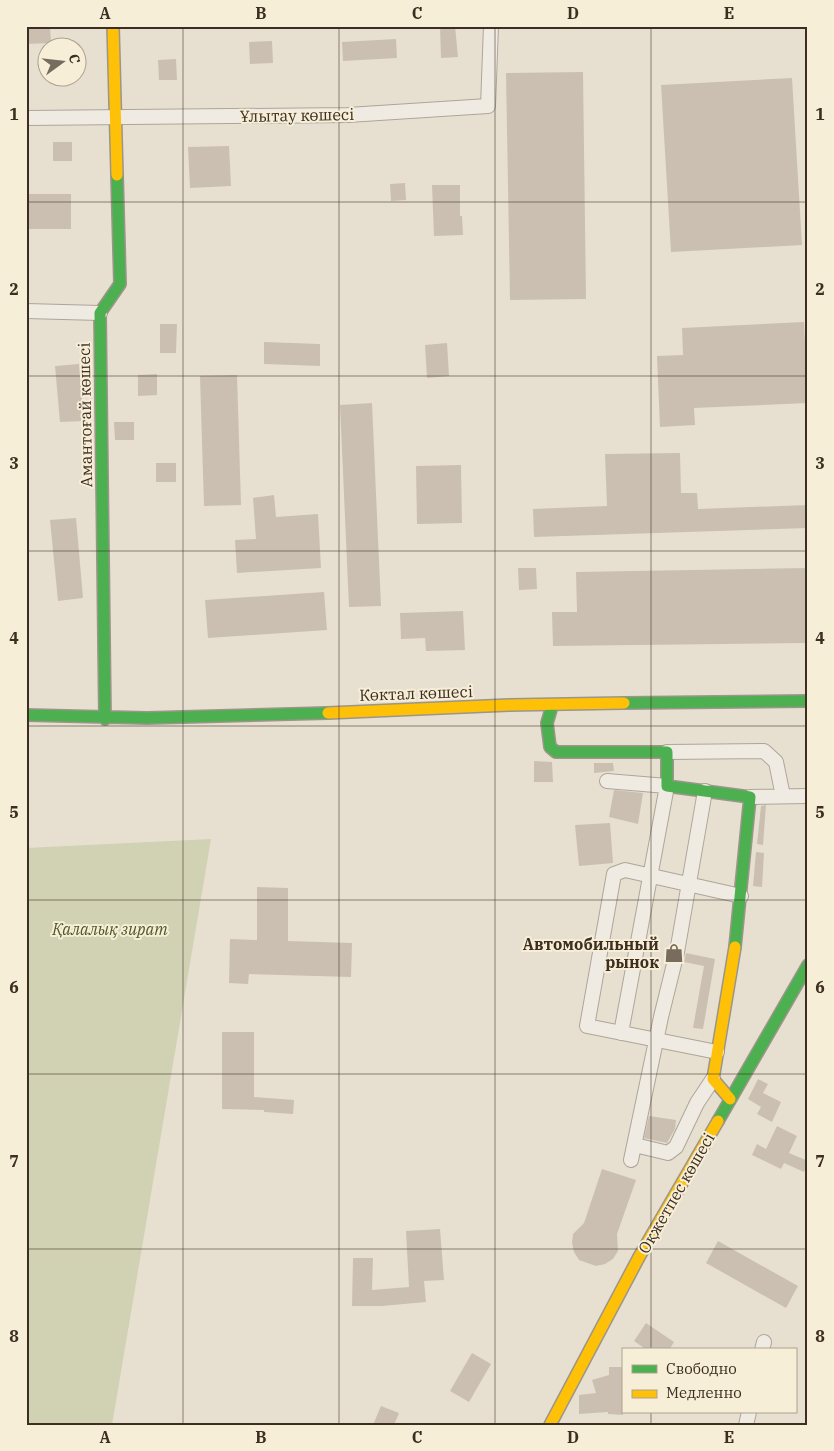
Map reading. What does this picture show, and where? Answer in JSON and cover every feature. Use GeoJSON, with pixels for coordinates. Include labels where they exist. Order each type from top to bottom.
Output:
{"type":"FeatureCollection","features":[{"type":"Feature","properties":{"kind":"street"},"geometry":{"type":"LineString","coordinates":[[26,311],[100,313],[120,284],[113,26]]}},
{"type":"Feature","properties":{"kind":"street","name":"Ұлытау көшесі"},"geometry":{"type":"LineString","coordinates":[[26,118],[348,115],[488,106],[491,26]]}},
{"type":"Feature","properties":{"kind":"street","name":"Амантоғай көшесі"},"geometry":{"type":"LineString","coordinates":[[100,313],[105,719]]}},
{"type":"Feature","properties":{"kind":"street","name":"Көктал көшесі"},"geometry":{"type":"LineString","coordinates":[[26,715],[105,719],[552,706],[808,701]]}},
{"type":"Feature","properties":{"kind":"street"},"geometry":{"type":"LineString","coordinates":[[552,706],[547,723],[550,747],[556,752],[764,751],[776,762],[783,796]]}},
{"type":"Feature","properties":{"kind":"street"},"geometry":{"type":"LineString","coordinates":[[621,1033],[667,786],[667,752]]}},
{"type":"Feature","properties":{"kind":"street"},"geometry":{"type":"LineString","coordinates":[[607,780],[750,797],[808,796]]}},
{"type":"Feature","properties":{"kind":"street"},"geometry":{"type":"LineString","coordinates":[[631,1160],[677,952],[705,791]]}},
{"type":"Feature","properties":{"kind":"street"},"geometry":{"type":"LineString","coordinates":[[634,1145],[668,1153],[676,1148],[697,1103],[712,1079],[738,928],[750,797]]}},
{"type":"Feature","properties":{"kind":"street"},"geometry":{"type":"LineString","coordinates":[[717,1052],[586,1026],[614,874],[625,870],[741,896]]}},
{"type":"Feature","properties":{"kind":"street","name":"Оқжетпес көшесі"},"geometry":{"type":"LineString","coordinates":[[550,1425],[639,1257],[808,965]]}},
{"type":"Feature","properties":{"kind":"street"},"geometry":{"type":"LineString","coordinates":[[712,1079],[730,1099]]}},
{"type":"Feature","properties":{"kind":"green space","name":"Қалалық зират"},"geometry":{"type":"Polygon","coordinates":[[[211,839],[112,1425],[26,1425],[26,848],[211,839]]]}},
{"type":"Feature","properties":{"kind":"building"},"geometry":{"type":"Polygon","coordinates":[[[26,26],[50,26],[51,38],[38,38],[38,44],[26,44],[26,26]]]}},
{"type":"Feature","properties":{"kind":"building"},"geometry":{"type":"Polygon","coordinates":[[[440,26],[455,26],[458,57],[441,58],[440,26]]]}},
{"type":"Feature","properties":{"kind":"building"},"geometry":{"type":"Polygon","coordinates":[[[396,39],[397,58],[343,61],[342,42],[396,39]]]}},
{"type":"Feature","properties":{"kind":"building"},"geometry":{"type":"Polygon","coordinates":[[[272,41],[273,63],[250,64],[249,42],[272,41]]]}},
{"type":"Feature","properties":{"kind":"building"},"geometry":{"type":"Polygon","coordinates":[[[176,59],[177,80],[159,80],[158,60],[176,59]]]}},
{"type":"Feature","properties":{"kind":"building"},"geometry":{"type":"Polygon","coordinates":[[[583,72],[586,299],[510,300],[506,73],[583,72]]]}},
{"type":"Feature","properties":{"kind":"building"},"geometry":{"type":"Polygon","coordinates":[[[792,78],[802,245],[671,252],[661,85],[792,78]]]}},
{"type":"Feature","properties":{"kind":"building"},"geometry":{"type":"Polygon","coordinates":[[[53,142],[72,142],[72,161],[53,161],[53,142]]]}},
{"type":"Feature","properties":{"kind":"building"},"geometry":{"type":"Polygon","coordinates":[[[229,146],[231,186],[190,188],[188,147],[229,146]]]}},
{"type":"Feature","properties":{"kind":"building"},"geometry":{"type":"Polygon","coordinates":[[[405,183],[406,200],[391,201],[390,184],[405,183]]]}},
{"type":"Feature","properties":{"kind":"building"},"geometry":{"type":"Polygon","coordinates":[[[432,185],[460,185],[460,216],[462,216],[463,235],[434,236],[432,185]]]}},
{"type":"Feature","properties":{"kind":"building"},"geometry":{"type":"Polygon","coordinates":[[[26,194],[71,194],[71,229],[26,229],[26,194]]]}},
{"type":"Feature","properties":{"kind":"building"},"geometry":{"type":"Polygon","coordinates":[[[804,322],[808,403],[694,408],[695,425],[660,427],[657,356],[683,355],[682,328],[804,322]]]}},
{"type":"Feature","properties":{"kind":"building"},"geometry":{"type":"Polygon","coordinates":[[[160,324],[177,324],[176,353],[160,353],[160,324]]]}},
{"type":"Feature","properties":{"kind":"building"},"geometry":{"type":"Polygon","coordinates":[[[264,342],[320,344],[320,366],[264,364],[264,342]]]}},
{"type":"Feature","properties":{"kind":"building"},"geometry":{"type":"Polygon","coordinates":[[[447,343],[449,376],[427,378],[425,345],[447,343]]]}},
{"type":"Feature","properties":{"kind":"building"},"geometry":{"type":"Polygon","coordinates":[[[79,364],[84,421],[60,422],[55,366],[79,364]]]}},
{"type":"Feature","properties":{"kind":"building"},"geometry":{"type":"Polygon","coordinates":[[[157,374],[157,395],[138,396],[138,375],[157,374]]]}},
{"type":"Feature","properties":{"kind":"building"},"geometry":{"type":"Polygon","coordinates":[[[237,375],[241,505],[204,506],[200,376],[237,375]]]}},
{"type":"Feature","properties":{"kind":"building"},"geometry":{"type":"Polygon","coordinates":[[[372,403],[381,606],[349,607],[340,405],[372,403]]]}},
{"type":"Feature","properties":{"kind":"building"},"geometry":{"type":"Polygon","coordinates":[[[114,422],[134,422],[134,440],[115,440],[114,422]]]}},
{"type":"Feature","properties":{"kind":"building"},"geometry":{"type":"Polygon","coordinates":[[[680,453],[681,493],[697,493],[698,509],[808,505],[808,528],[534,537],[533,509],[607,506],[605,454],[680,453]]]}},
{"type":"Feature","properties":{"kind":"building"},"geometry":{"type":"Polygon","coordinates":[[[156,463],[176,463],[176,482],[156,482],[156,463]]]}},
{"type":"Feature","properties":{"kind":"building"},"geometry":{"type":"Polygon","coordinates":[[[461,465],[462,523],[417,524],[416,466],[461,465]]]}},
{"type":"Feature","properties":{"kind":"building"},"geometry":{"type":"Polygon","coordinates":[[[274,495],[276,517],[318,514],[321,568],[237,573],[235,540],[256,539],[253,498],[274,495]]]}},
{"type":"Feature","properties":{"kind":"building"},"geometry":{"type":"Polygon","coordinates":[[[76,518],[83,598],[58,601],[50,520],[76,518]]]}},
{"type":"Feature","properties":{"kind":"building"},"geometry":{"type":"Polygon","coordinates":[[[518,568],[536,568],[537,589],[519,590],[518,568]]]}},
{"type":"Feature","properties":{"kind":"building"},"geometry":{"type":"Polygon","coordinates":[[[808,568],[808,643],[553,646],[552,612],[577,612],[576,572],[808,568]]]}},
{"type":"Feature","properties":{"kind":"building"},"geometry":{"type":"Polygon","coordinates":[[[324,592],[327,630],[208,638],[205,600],[324,592]]]}},
{"type":"Feature","properties":{"kind":"building"},"geometry":{"type":"Polygon","coordinates":[[[463,611],[465,650],[426,651],[425,638],[401,639],[400,613],[463,611]]]}},
{"type":"Feature","properties":{"kind":"building"},"geometry":{"type":"Polygon","coordinates":[[[534,761],[552,762],[553,782],[534,782],[534,761]]]}},
{"type":"Feature","properties":{"kind":"building"},"geometry":{"type":"Polygon","coordinates":[[[594,763],[613,763],[614,771],[594,773],[594,763]]]}},
{"type":"Feature","properties":{"kind":"building"},"geometry":{"type":"Polygon","coordinates":[[[614,790],[643,793],[638,824],[609,817],[614,790]]]}},
{"type":"Feature","properties":{"kind":"building"},"geometry":{"type":"Polygon","coordinates":[[[766,805],[763,845],[757,844],[761,806],[766,805]]]}},
{"type":"Feature","properties":{"kind":"building"},"geometry":{"type":"Polygon","coordinates":[[[610,823],[613,863],[579,866],[575,825],[610,823]]]}},
{"type":"Feature","properties":{"kind":"building"},"geometry":{"type":"Polygon","coordinates":[[[756,852],[764,853],[762,887],[753,886],[756,852]]]}},
{"type":"Feature","properties":{"kind":"building"},"geometry":{"type":"Polygon","coordinates":[[[257,887],[288,888],[288,941],[352,943],[351,977],[249,974],[248,984],[229,983],[230,939],[257,940],[257,887]]]}},
{"type":"Feature","properties":{"kind":"building"},"geometry":{"type":"Polygon","coordinates":[[[686,953],[715,959],[703,1029],[693,1028],[704,966],[684,962],[686,953]]]}},
{"type":"Feature","properties":{"kind":"building"},"geometry":{"type":"Polygon","coordinates":[[[222,1032],[254,1032],[254,1097],[294,1100],[293,1114],[264,1112],[264,1110],[222,1109],[222,1032]]]}},
{"type":"Feature","properties":{"kind":"building"},"geometry":{"type":"Polygon","coordinates":[[[758,1079],[768,1084],[763,1093],[781,1102],[772,1122],[757,1114],[761,1107],[748,1099],[758,1079]]]}},
{"type":"Feature","properties":{"kind":"building"},"geometry":{"type":"Polygon","coordinates":[[[649,1116],[676,1120],[675,1129],[667,1143],[644,1138],[649,1116]]]}},
{"type":"Feature","properties":{"kind":"building"},"geometry":{"type":"Polygon","coordinates":[[[777,1126],[797,1136],[789,1153],[808,1161],[804,1172],[784,1163],[781,1169],[752,1155],[757,1144],[766,1149],[777,1126]]]}},
{"type":"Feature","properties":{"kind":"building"},"geometry":{"type":"Polygon","coordinates":[[[602,1169],[636,1180],[617,1234],[618,1251],[613,1259],[605,1264],[596,1266],[579,1260],[574,1252],[572,1243],[573,1234],[584,1223],[602,1169]]]}},
{"type":"Feature","properties":{"kind":"building"},"geometry":{"type":"Polygon","coordinates":[[[440,1229],[444,1280],[424,1281],[426,1302],[382,1306],[352,1306],[353,1258],[373,1258],[372,1290],[409,1287],[406,1231],[440,1229]]]}},
{"type":"Feature","properties":{"kind":"building"},"geometry":{"type":"Polygon","coordinates":[[[718,1241],[798,1286],[786,1308],[706,1263],[718,1241]]]}},
{"type":"Feature","properties":{"kind":"building"},"geometry":{"type":"Polygon","coordinates":[[[646,1323],[674,1342],[670,1348],[644,1348],[634,1341],[646,1323]]]}},
{"type":"Feature","properties":{"kind":"building"},"geometry":{"type":"Polygon","coordinates":[[[472,1353],[491,1364],[469,1402],[450,1391],[472,1353]]]}},
{"type":"Feature","properties":{"kind":"building"},"geometry":{"type":"Polygon","coordinates":[[[609,1367],[622,1367],[623,1415],[608,1414],[608,1412],[579,1414],[579,1395],[596,1393],[592,1380],[609,1375],[609,1367]]]}},
{"type":"Feature","properties":{"kind":"building"},"geometry":{"type":"Polygon","coordinates":[[[381,1406],[399,1413],[394,1425],[373,1425],[381,1406]]]}},
{"type":"Feature","properties":{"kind":"traffic: fast"},"geometry":{"type":"LineString","coordinates":[[105,719],[100,313],[120,284],[117,175]]}},
{"type":"Feature","properties":{"kind":"traffic: fast"},"geometry":{"type":"LineString","coordinates":[[624,703],[808,701]]}},
{"type":"Feature","properties":{"kind":"traffic: fast"},"geometry":{"type":"LineString","coordinates":[[552,706],[547,723],[550,747],[556,752],[667,752],[667,786],[750,797],[735,947]]}},
{"type":"Feature","properties":{"kind":"traffic: fast"},"geometry":{"type":"LineString","coordinates":[[26,715],[147,718],[328,713]]}},
{"type":"Feature","properties":{"kind":"traffic: fast"},"geometry":{"type":"LineString","coordinates":[[718,1121],[808,965]]}},
{"type":"Feature","properties":{"kind":"traffic: slow"},"geometry":{"type":"LineString","coordinates":[[113,26],[117,175]]}},
{"type":"Feature","properties":{"kind":"traffic: slow"},"geometry":{"type":"LineString","coordinates":[[328,713],[509,705],[624,703]]}},
{"type":"Feature","properties":{"kind":"traffic: slow"},"geometry":{"type":"LineString","coordinates":[[730,1099],[713,1079],[735,947]]}},
{"type":"Feature","properties":{"kind":"traffic: slow"},"geometry":{"type":"LineString","coordinates":[[550,1425],[639,1257],[718,1121]]}},
{"type":"Feature","properties":{"kind":"place","name":"Автомобильный рынок"},"geometry":{"type":"Point","coordinates":[674,953]}}]}
